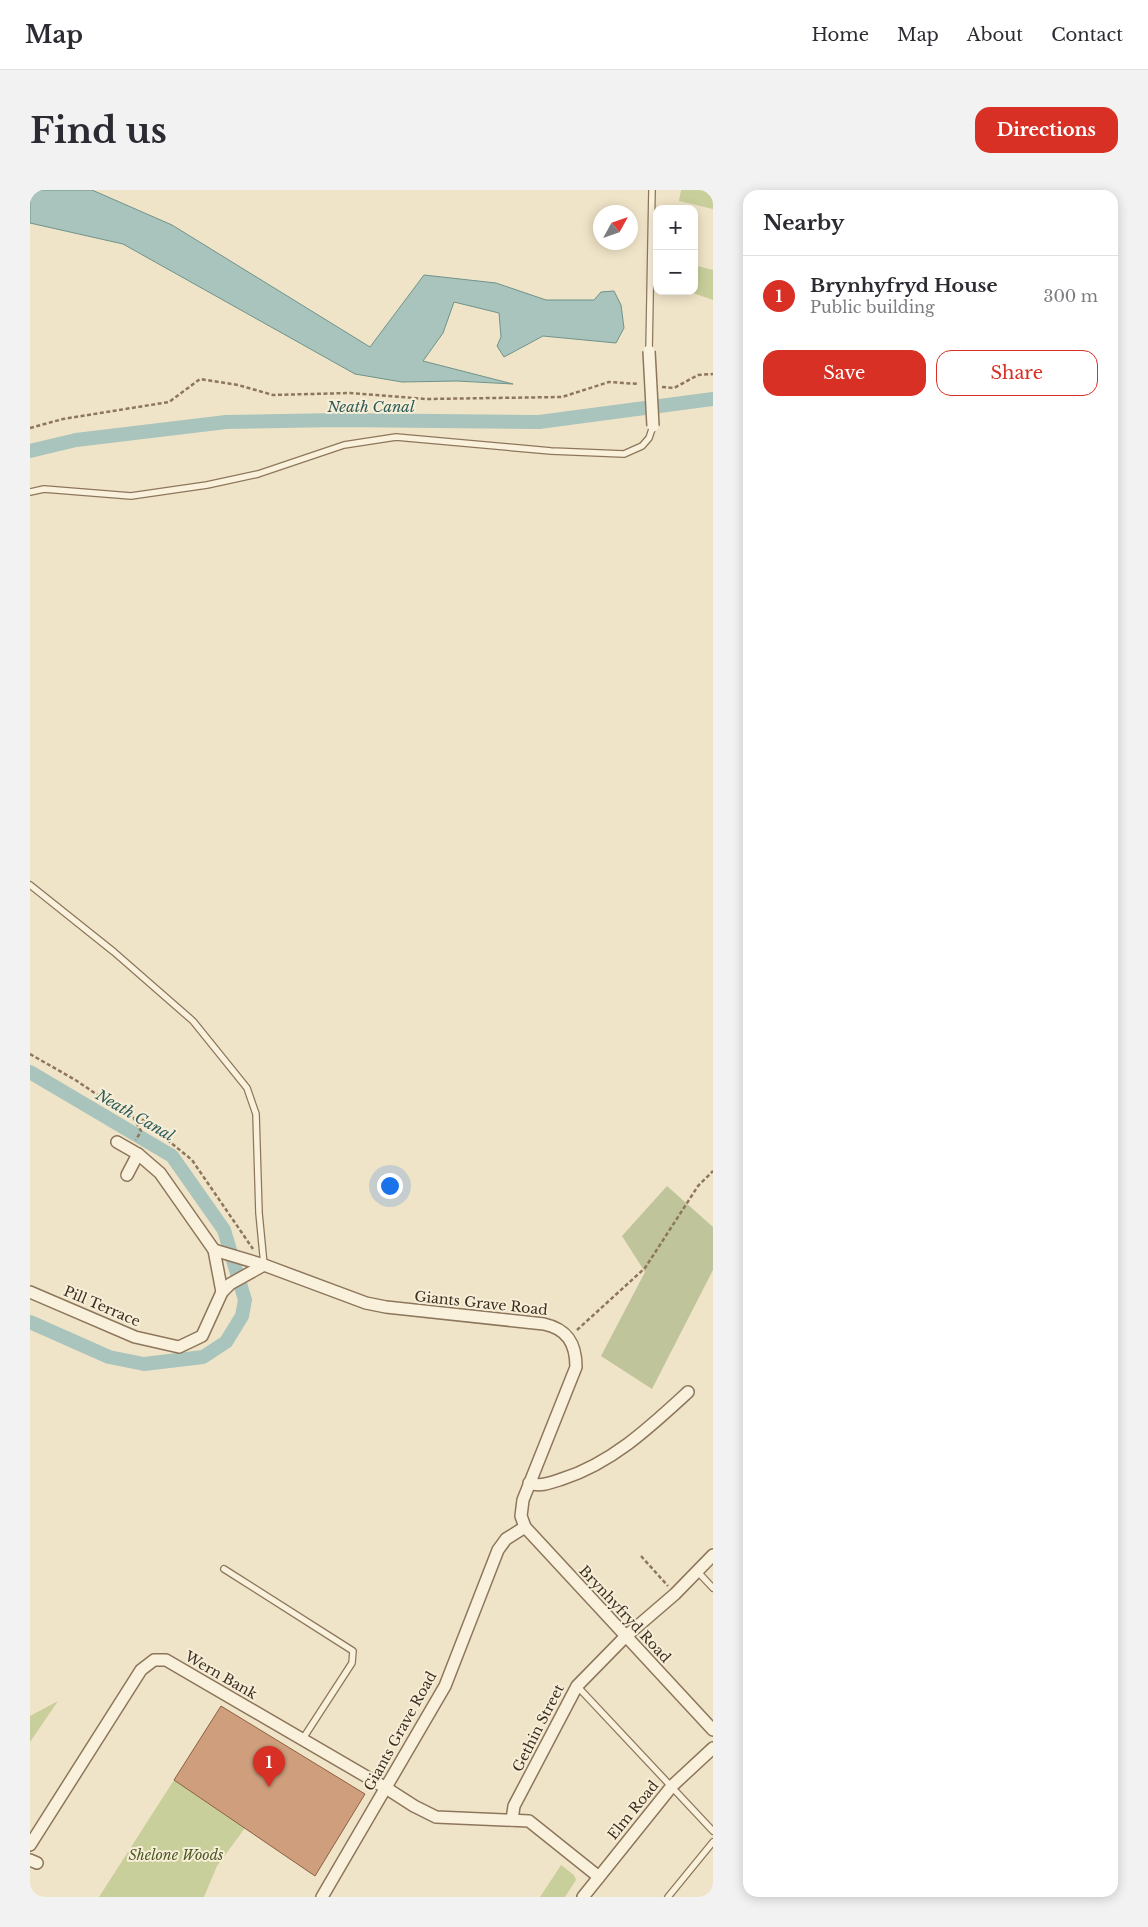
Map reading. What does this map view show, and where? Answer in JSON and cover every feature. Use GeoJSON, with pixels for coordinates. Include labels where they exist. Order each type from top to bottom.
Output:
{"type":"FeatureCollection","features":[{"type":"Feature","properties":{"kind":"street"},"geometry":{"type":"LineString","coordinates":[[649,351],[653,426]]}},
{"type":"Feature","properties":{"kind":"street"},"geometry":{"type":"LineString","coordinates":[[116,1142],[138,1154],[160,1173],[217,1251],[226,1288],[264,1265]]}},
{"type":"Feature","properties":{"kind":"street"},"geometry":{"type":"LineString","coordinates":[[126,1175],[138,1154]]}},
{"type":"Feature","properties":{"kind":"street","name":"Giants Grave Road"},"geometry":{"type":"LineString","coordinates":[[217,1251],[264,1265],[338,1294],[372,1304],[392,1308],[544,1324],[556,1327],[568,1337]]}},
{"type":"Feature","properties":{"kind":"street","name":"Pill Terrace"},"geometry":{"type":"LineString","coordinates":[[30,1292],[135,1337],[179,1346],[202,1336],[226,1288]]}},
{"type":"Feature","properties":{"kind":"street"},"geometry":{"type":"LineString","coordinates":[[523,1522],[523,1500],[576,1367],[576,1354],[568,1337]]}},
{"type":"Feature","properties":{"kind":"street"},"geometry":{"type":"LineString","coordinates":[[529,1483],[539,1486],[573,1475],[600,1463],[621,1450],[688,1392]]}},
{"type":"Feature","properties":{"kind":"street","name":"Giants Grave Road"},"geometry":{"type":"LineString","coordinates":[[322,1897],[445,1686],[498,1550],[523,1522]]}},
{"type":"Feature","properties":{"kind":"street","name":"Brynhyfryd Road"},"geometry":{"type":"LineString","coordinates":[[523,1522],[625,1637],[713,1730]]}},
{"type":"Feature","properties":{"kind":"street","name":"Gethin Street"},"geometry":{"type":"LineString","coordinates":[[512,1820],[514,1806],[577,1686],[625,1637],[675,1594],[713,1555]]}},
{"type":"Feature","properties":{"kind":"street","name":"Wern Bank"},"geometry":{"type":"LineString","coordinates":[[30,1845],[141,1670],[154,1660],[166,1660],[414,1806],[436,1817],[529,1821],[599,1877]]}},
{"type":"Feature","properties":{"kind":"street","name":"Elm Road"},"geometry":{"type":"LineString","coordinates":[[583,1897],[672,1786],[713,1748]]}},
{"type":"Feature","properties":{"kind":"lane"},"geometry":{"type":"LineString","coordinates":[[649,351],[652,190]]}},
{"type":"Feature","properties":{"kind":"lane"},"geometry":{"type":"LineString","coordinates":[[30,492],[44,490],[131,496],[207,485],[258,474],[344,445],[396,437],[551,451],[624,454],[642,446],[649,438],[653,426]]}},
{"type":"Feature","properties":{"kind":"lane"},"geometry":{"type":"LineString","coordinates":[[30,885],[114,952],[193,1021],[247,1088],[256,1114],[259,1213],[264,1265]]}},
{"type":"Feature","properties":{"kind":"lane"},"geometry":{"type":"LineString","coordinates":[[224,1569],[354,1651],[352,1663],[302,1740]]}},
{"type":"Feature","properties":{"kind":"lane"},"geometry":{"type":"LineString","coordinates":[[697,1570],[713,1588]]}},
{"type":"Feature","properties":{"kind":"lane"},"geometry":{"type":"LineString","coordinates":[[577,1686],[713,1831]]}},
{"type":"Feature","properties":{"kind":"lane"},"geometry":{"type":"LineString","coordinates":[[668,1897],[713,1842]]}},
{"type":"Feature","properties":{"kind":"path"},"geometry":{"type":"LineString","coordinates":[[656,386],[674,388],[698,375],[713,374]]}},
{"type":"Feature","properties":{"kind":"path"},"geometry":{"type":"LineString","coordinates":[[30,428],[63,419],[170,402],[200,379],[238,385],[273,395],[350,393],[426,398],[562,397],[609,382],[647,385]]}},
{"type":"Feature","properties":{"kind":"path"},"geometry":{"type":"LineString","coordinates":[[30,1054],[77,1081],[127,1115],[143,1120],[192,1160],[264,1265]]}},
{"type":"Feature","properties":{"kind":"path"},"geometry":{"type":"LineString","coordinates":[[133,1117],[141,1131]]}},
{"type":"Feature","properties":{"kind":"path"},"geometry":{"type":"LineString","coordinates":[[568,1337],[644,1268],[698,1186],[713,1171]]}},
{"type":"Feature","properties":{"kind":"path"},"geometry":{"type":"LineString","coordinates":[[641,1556],[675,1594]]}},
{"type":"Feature","properties":{"kind":"green space"},"geometry":{"type":"Polygon","coordinates":[[[681,190],[713,190],[713,209],[679,201],[681,190]]]}},
{"type":"Feature","properties":{"kind":"green space"},"geometry":{"type":"Polygon","coordinates":[[[698,266],[713,270],[713,300],[698,295],[698,266]]]}},
{"type":"Feature","properties":{"kind":"green space"},"geometry":{"type":"Polygon","coordinates":[[[667,1186],[713,1227],[713,1270],[652,1389],[601,1356],[645,1272],[622,1236],[667,1186]]]}},
{"type":"Feature","properties":{"kind":"green space"},"geometry":{"type":"Polygon","coordinates":[[[58,1701],[30,1742],[30,1716],[58,1701]]]}},
{"type":"Feature","properties":{"kind":"green space","name":"Shelone Woods"},"geometry":{"type":"Polygon","coordinates":[[[174,1780],[245,1828],[217,1866],[204,1897],[99,1897],[174,1780]]]}},
{"type":"Feature","properties":{"kind":"green space"},"geometry":{"type":"Polygon","coordinates":[[[561,1865],[574,1875],[576,1880],[565,1897],[540,1897],[561,1865]]]}},
{"type":"Feature","properties":{"kind":"water"},"geometry":{"type":"Polygon","coordinates":[[[30,190],[92,190],[172,225],[370,347],[424,275],[496,283],[546,300],[594,300],[601,292],[614,291],[621,305],[624,328],[616,343],[543,336],[504,357],[497,346],[501,337],[499,313],[454,302],[443,333],[423,361],[513,384],[457,381],[402,382],[355,374],[123,244],[30,223],[30,190]]]}},
{"type":"Feature","properties":{"kind":"building"},"geometry":{"type":"Polygon","coordinates":[[[221,1706],[365,1794],[315,1876],[174,1780],[221,1706]]]}},
{"type":"Feature","properties":{"kind":"waterway","name":"Neath Canal"},"geometry":{"type":"LineString","coordinates":[[30,451],[76,440],[226,422],[338,420],[539,422],[713,399]]}},
{"type":"Feature","properties":{"kind":"waterway","name":"Neath Canal"},"geometry":{"type":"LineString","coordinates":[[30,1072],[172,1156],[224,1230],[245,1300],[242,1316],[226,1342],[203,1357],[144,1364],[109,1357],[30,1322]]}},
{"type":"Feature","properties":{"kind":"place","name":"Brynhyfryd House"},"geometry":{"type":"Point","coordinates":[269,1787]}}]}
